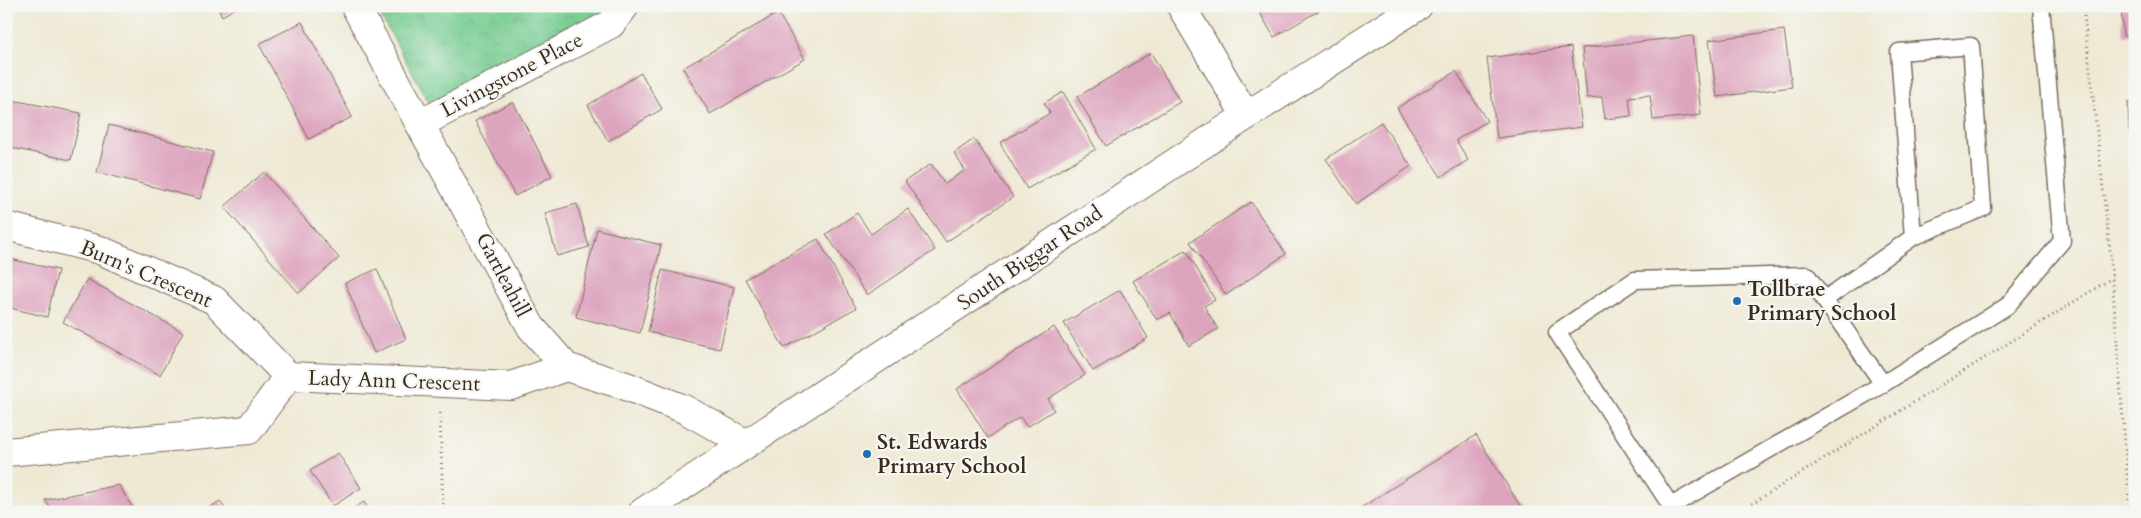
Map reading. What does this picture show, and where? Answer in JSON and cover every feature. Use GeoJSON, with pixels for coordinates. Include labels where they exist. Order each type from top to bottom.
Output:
{"type":"FeatureCollection","features":[{"type":"Feature","properties":{"kind":"street","name":"Gartleahill"},"geometry":{"type":"LineString","coordinates":[[355,6],[531,327],[566,367]]}},
{"type":"Feature","properties":{"kind":"street","name":"Livingstone Place"},"geometry":{"type":"LineString","coordinates":[[420,124],[611,24],[625,6]]}},
{"type":"Feature","properties":{"kind":"street"},"geometry":{"type":"LineString","coordinates":[[1181,6],[1246,116]]}},
{"type":"Feature","properties":{"kind":"street","name":"South Biggar Road"},"geometry":{"type":"LineString","coordinates":[[646,511],[745,443],[850,378],[1246,116],[1418,6]]}},
{"type":"Feature","properties":{"kind":"street","name":"Burn's Crescent"},"geometry":{"type":"LineString","coordinates":[[6,226],[100,250],[214,300],[288,376]]}},
{"type":"Feature","properties":{"kind":"street"},"geometry":{"type":"LineString","coordinates":[[566,367],[626,386],[684,409],[745,443]]}},
{"type":"Feature","properties":{"kind":"street","name":"Lady Ann Crescent"},"geometry":{"type":"LineString","coordinates":[[6,452],[249,430],[288,376],[511,386],[566,367]]}},
{"type":"Feature","properties":{"kind":"lane"},"geometry":{"type":"LineString","coordinates":[[1883,384],[1807,275],[1635,280],[1557,332],[1671,506],[1883,384],[2007,306],[2062,241],[2041,6]]}},
{"type":"Feature","properties":{"kind":"lane"},"geometry":{"type":"LineString","coordinates":[[1824,300],[1913,237],[1983,208],[1972,46],[1899,52],[1913,237]]}},
{"type":"Feature","properties":{"kind":"path"},"geometry":{"type":"LineString","coordinates":[[2083,6],[2112,278],[2130,512]]}},
{"type":"Feature","properties":{"kind":"path"},"geometry":{"type":"LineString","coordinates":[[1738,512],[2112,278]]}},
{"type":"Feature","properties":{"kind":"path"},"geometry":{"type":"LineString","coordinates":[[442,382],[440,409],[443,512]]}},
{"type":"Feature","properties":{"kind":"green space"},"geometry":{"type":"Polygon","coordinates":[[[375,6],[615,6],[604,19],[430,104],[375,6]]]}},
{"type":"Feature","properties":{"kind":"green space"},"geometry":{"type":"Polygon","coordinates":[[[2035,506],[2035,512],[1948,512],[2035,506]]]}},
{"type":"Feature","properties":{"kind":"building"},"geometry":{"type":"Polygon","coordinates":[[[217,6],[239,6],[222,16],[217,6]]]}},
{"type":"Feature","properties":{"kind":"building"},"geometry":{"type":"Polygon","coordinates":[[[1256,6],[1317,6],[1320,10],[1274,37],[1256,6]]]}},
{"type":"Feature","properties":{"kind":"building"},"geometry":{"type":"Polygon","coordinates":[[[2121,6],[2135,6],[2135,35],[2123,36],[2121,6]]]}},
{"type":"Feature","properties":{"kind":"building"},"geometry":{"type":"Polygon","coordinates":[[[778,13],[805,59],[710,114],[683,68],[778,13]]]}},
{"type":"Feature","properties":{"kind":"building"},"geometry":{"type":"Polygon","coordinates":[[[302,22],[352,117],[309,139],[259,44],[302,22]]]}},
{"type":"Feature","properties":{"kind":"building"},"geometry":{"type":"Polygon","coordinates":[[[1784,30],[1792,87],[1717,97],[1709,40],[1784,30]]]}},
{"type":"Feature","properties":{"kind":"building"},"geometry":{"type":"Polygon","coordinates":[[[1693,36],[1701,115],[1653,120],[1650,95],[1629,97],[1631,116],[1605,119],[1602,97],[1587,98],[1582,48],[1693,36]]]}},
{"type":"Feature","properties":{"kind":"building"},"geometry":{"type":"Polygon","coordinates":[[[1571,47],[1582,127],[1497,138],[1487,58],[1571,47]]]}},
{"type":"Feature","properties":{"kind":"building"},"geometry":{"type":"Polygon","coordinates":[[[1151,53],[1180,102],[1106,146],[1077,97],[1151,53]]]}},
{"type":"Feature","properties":{"kind":"building"},"geometry":{"type":"Polygon","coordinates":[[[1456,71],[1487,121],[1456,140],[1468,160],[1441,177],[1397,108],[1456,71]]]}},
{"type":"Feature","properties":{"kind":"building"},"geometry":{"type":"Polygon","coordinates":[[[641,73],[662,109],[608,141],[588,105],[641,73]]]}},
{"type":"Feature","properties":{"kind":"building"},"geometry":{"type":"Polygon","coordinates":[[[1063,92],[1096,149],[1027,189],[1000,143],[1050,113],[1044,103],[1063,92]]]}},
{"type":"Feature","properties":{"kind":"building"},"geometry":{"type":"Polygon","coordinates":[[[6,99],[81,113],[71,160],[6,147],[6,99]]]}},
{"type":"Feature","properties":{"kind":"building"},"geometry":{"type":"Polygon","coordinates":[[[513,102],[552,176],[515,196],[475,121],[513,102]]]}},
{"type":"Feature","properties":{"kind":"building"},"geometry":{"type":"Polygon","coordinates":[[[2135,102],[2135,131],[2129,131],[2128,103],[2135,102]]]}},
{"type":"Feature","properties":{"kind":"building"},"geometry":{"type":"Polygon","coordinates":[[[1381,122],[1411,166],[1356,204],[1326,159],[1381,122]]]}},
{"type":"Feature","properties":{"kind":"building"},"geometry":{"type":"Polygon","coordinates":[[[109,125],[213,152],[200,199],[97,172],[109,125]]]}},
{"type":"Feature","properties":{"kind":"building"},"geometry":{"type":"Polygon","coordinates":[[[974,139],[1013,197],[946,242],[905,181],[931,164],[945,184],[965,170],[954,153],[974,139]]]}},
{"type":"Feature","properties":{"kind":"building"},"geometry":{"type":"Polygon","coordinates":[[[264,172],[339,258],[299,293],[224,207],[264,172]]]}},
{"type":"Feature","properties":{"kind":"building"},"geometry":{"type":"Polygon","coordinates":[[[1251,202],[1286,254],[1226,295],[1190,242],[1251,202]]]}},
{"type":"Feature","properties":{"kind":"building"},"geometry":{"type":"Polygon","coordinates":[[[577,204],[589,247],[557,256],[545,213],[577,204]]]}},
{"type":"Feature","properties":{"kind":"building"},"geometry":{"type":"Polygon","coordinates":[[[908,209],[935,250],[867,295],[826,234],[857,213],[871,234],[908,209]]]}},
{"type":"Feature","properties":{"kind":"building"},"geometry":{"type":"Polygon","coordinates":[[[597,229],[661,245],[640,333],[576,317],[597,229]]]}},
{"type":"Feature","properties":{"kind":"building"},"geometry":{"type":"Polygon","coordinates":[[[818,239],[856,308],[784,348],[745,279],[818,239]]]}},
{"type":"Feature","properties":{"kind":"building"},"geometry":{"type":"Polygon","coordinates":[[[1186,250],[1215,300],[1204,306],[1218,329],[1189,346],[1170,313],[1157,320],[1133,281],[1186,250]]]}},
{"type":"Feature","properties":{"kind":"building"},"geometry":{"type":"Polygon","coordinates":[[[6,258],[58,270],[47,317],[6,307],[6,258]]]}},
{"type":"Feature","properties":{"kind":"building"},"geometry":{"type":"Polygon","coordinates":[[[377,269],[406,339],[374,353],[345,283],[377,269]]]}},
{"type":"Feature","properties":{"kind":"building"},"geometry":{"type":"Polygon","coordinates":[[[662,270],[734,287],[720,349],[648,332],[662,270]]]}},
{"type":"Feature","properties":{"kind":"building"},"geometry":{"type":"Polygon","coordinates":[[[87,279],[183,332],[160,375],[63,322],[87,279]]]}},
{"type":"Feature","properties":{"kind":"building"},"geometry":{"type":"Polygon","coordinates":[[[1120,290],[1148,338],[1093,371],[1064,323],[1120,290]]]}},
{"type":"Feature","properties":{"kind":"building"},"geometry":{"type":"Polygon","coordinates":[[[1054,327],[1085,375],[1048,399],[1054,410],[1027,427],[1020,417],[988,438],[957,389],[1054,327]]]}},
{"type":"Feature","properties":{"kind":"building"},"geometry":{"type":"Polygon","coordinates":[[[1476,435],[1524,512],[1354,512],[1476,435]]]}},
{"type":"Feature","properties":{"kind":"building"},"geometry":{"type":"Polygon","coordinates":[[[338,453],[361,488],[333,506],[310,471],[338,453]]]}},
{"type":"Feature","properties":{"kind":"building"},"geometry":{"type":"Polygon","coordinates":[[[119,485],[135,512],[53,512],[45,500],[119,485]]]}},
{"type":"Feature","properties":{"kind":"building"},"geometry":{"type":"Polygon","coordinates":[[[220,501],[227,512],[202,512],[220,501]]]}},
{"type":"Feature","properties":{"kind":"building"},"geometry":{"type":"Polygon","coordinates":[[[364,502],[370,512],[348,512],[364,502]]]}},
{"type":"Feature","properties":{"kind":"place","name":"Tollbrae Primary School"},"geometry":{"type":"Point","coordinates":[1737,301]}},
{"type":"Feature","properties":{"kind":"place","name":"St. Edwards Primary School"},"geometry":{"type":"Point","coordinates":[867,454]}}]}
